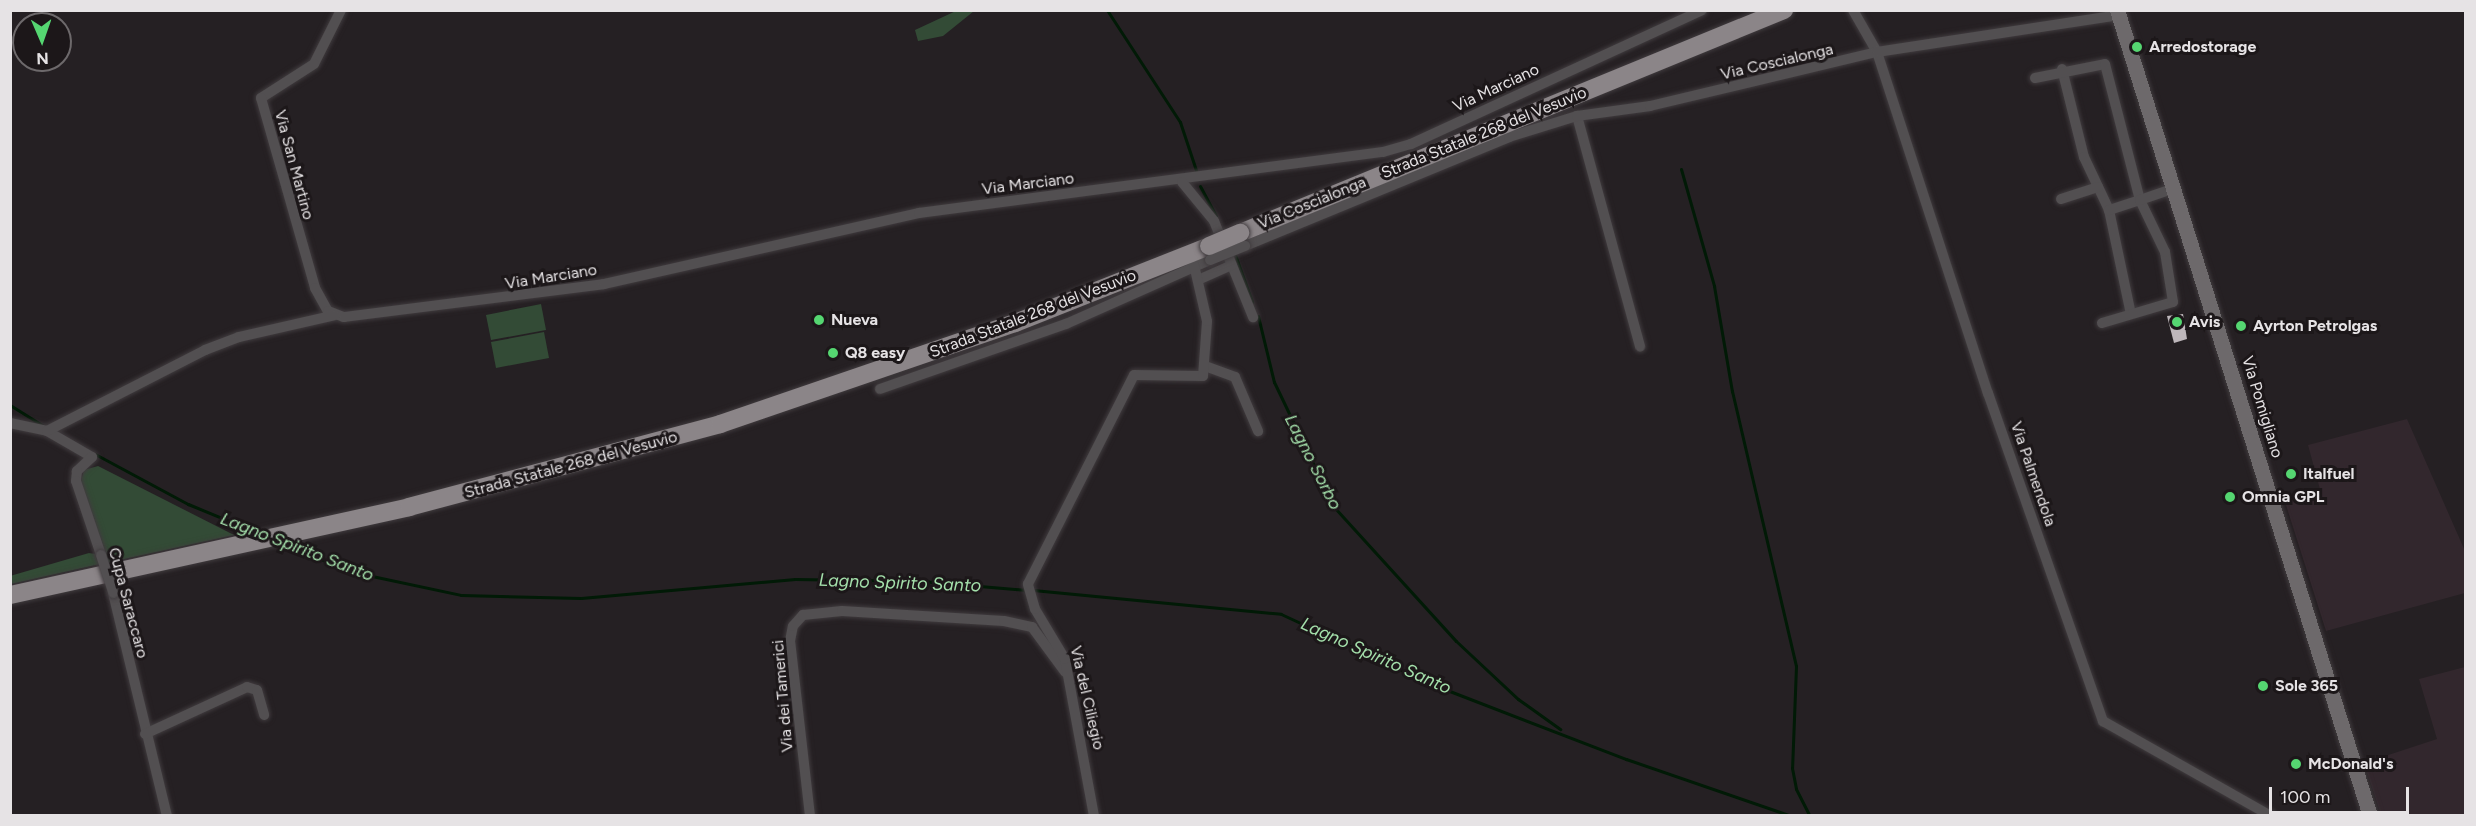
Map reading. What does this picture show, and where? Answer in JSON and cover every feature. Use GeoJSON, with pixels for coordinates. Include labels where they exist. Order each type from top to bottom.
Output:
{"type":"FeatureCollection","features":[{"type":"Feature","properties":{"kind":"highway","name":"Strada Statale 268 del Vesuvio"},"geometry":{"type":"LineString","coordinates":[[10,595],[409,507],[709,427],[970,339],[1209,253],[1784,10]]}},
{"type":"Feature","properties":{"kind":"main road","name":"Via Pomigliano"},"geometry":{"type":"LineString","coordinates":[[2118,13],[2175,188],[2367,812]]}},
{"type":"Feature","properties":{"kind":"street","name":"Via San Martino"},"geometry":{"type":"LineString","coordinates":[[335,315],[322,305],[315,288],[261,98],[314,64],[341,10]]}},
{"type":"Feature","properties":{"kind":"street","name":"Via Marciano"},"geometry":{"type":"LineString","coordinates":[[47,431],[205,350],[238,337],[335,315],[359,317],[557,292],[919,213],[1182,182],[1411,144],[1702,10]]}},
{"type":"Feature","properties":{"kind":"street","name":"Via Palmendola"},"geometry":{"type":"LineString","coordinates":[[1853,10],[1877,52],[1988,393],[2103,721],[2271,816]]}},
{"type":"Feature","properties":{"kind":"street","name":"Via Coscialonga"},"geometry":{"type":"LineString","coordinates":[[1242,239],[1509,137],[1578,116],[1650,106],[1877,52],[2118,13]]}},
{"type":"Feature","properties":{"kind":"street"},"geometry":{"type":"LineString","coordinates":[[2035,78],[2062,69],[2087,70],[2105,64],[2140,200],[2165,252],[2173,302],[2102,323]]}},
{"type":"Feature","properties":{"kind":"street"},"geometry":{"type":"LineString","coordinates":[[2062,69],[2084,157],[2109,210],[2131,314]]}},
{"type":"Feature","properties":{"kind":"street"},"geometry":{"type":"LineString","coordinates":[[1578,116],[1605,232],[1640,347]]}},
{"type":"Feature","properties":{"kind":"street"},"geometry":{"type":"LineString","coordinates":[[1182,182],[1214,220],[1253,317]]}},
{"type":"Feature","properties":{"kind":"street"},"geometry":{"type":"LineString","coordinates":[[2061,199],[2098,187]]}},
{"type":"Feature","properties":{"kind":"street"},"geometry":{"type":"LineString","coordinates":[[2109,210],[2175,188]]}},
{"type":"Feature","properties":{"kind":"street"},"geometry":{"type":"LineString","coordinates":[[880,389],[1066,324],[1194,266],[1209,253]]}},
{"type":"Feature","properties":{"kind":"street"},"geometry":{"type":"LineString","coordinates":[[1198,280],[1232,265]]}},
{"type":"Feature","properties":{"kind":"street"},"geometry":{"type":"LineString","coordinates":[[1194,266],[1208,321],[1204,366],[1235,377],[1258,431]]}},
{"type":"Feature","properties":{"kind":"street","name":"Via del Ciliegio"},"geometry":{"type":"LineString","coordinates":[[1094,816],[1059,642],[1035,609],[1030,577],[1111,428],[1134,375],[1201,378],[1204,366]]}},
{"type":"Feature","properties":{"kind":"street"},"geometry":{"type":"LineString","coordinates":[[10,423],[47,431]]}},
{"type":"Feature","properties":{"kind":"street","name":"Cupa Saraccaro"},"geometry":{"type":"LineString","coordinates":[[47,431],[92,457],[77,471],[76,481],[113,593],[145,734],[167,816]]}},
{"type":"Feature","properties":{"kind":"street","name":"Via dei Tamerici"},"geometry":{"type":"LineString","coordinates":[[810,816],[790,641],[793,626],[803,615],[842,611],[1032,627],[1066,675]]}},
{"type":"Feature","properties":{"kind":"street"},"geometry":{"type":"LineString","coordinates":[[145,734],[247,687],[256,690],[264,716]]}},
{"type":"Feature","properties":{"kind":"shaded area"},"geometry":{"type":"Polygon","coordinates":[[[2407,419],[2465,551],[2465,593],[2326,631],[2285,502],[2321,493],[2308,445],[2407,419]]]}},
{"type":"Feature","properties":{"kind":"shaded area"},"geometry":{"type":"Polygon","coordinates":[[[2465,667],[2465,815],[2381,815],[2364,763],[2437,739],[2419,679],[2465,667]]]}},
{"type":"Feature","properties":{"kind":"green space"},"geometry":{"type":"Polygon","coordinates":[[[958,10],[974,11],[943,36],[918,41],[915,30],[958,10]]]}},
{"type":"Feature","properties":{"kind":"green space"},"geometry":{"type":"Polygon","coordinates":[[[541,304],[546,330],[491,340],[486,315],[541,304]]]}},
{"type":"Feature","properties":{"kind":"green space"},"geometry":{"type":"Polygon","coordinates":[[[544,332],[549,358],[496,368],[491,342],[544,332]]]}},
{"type":"Feature","properties":{"kind":"green space"},"geometry":{"type":"Polygon","coordinates":[[[98,466],[234,535],[106,563],[80,484],[84,470],[98,466]]]}},
{"type":"Feature","properties":{"kind":"green space"},"geometry":{"type":"Polygon","coordinates":[[[89,553],[95,554],[100,564],[11,584],[10,576],[89,553]]]}},
{"type":"Feature","properties":{"kind":"building","name":"Avis"},"geometry":{"type":"Polygon","coordinates":[[[2183,314],[2187,339],[2174,343],[2167,316],[2183,314]]]}},
{"type":"Feature","properties":{"kind":"waterway","name":"Lagno Sorbo"},"geometry":{"type":"LineString","coordinates":[[1107,10],[1180,122],[1197,173]]}},
{"type":"Feature","properties":{"kind":"waterway"},"geometry":{"type":"LineString","coordinates":[[1681,169],[1714,286],[1732,391],[1796,666],[1792,768],[1796,789],[1810,816]]}},
{"type":"Feature","properties":{"kind":"waterway","name":"Lagno Sorbo"},"geometry":{"type":"LineString","coordinates":[[1200,186],[1216,216]]}},
{"type":"Feature","properties":{"kind":"waterway","name":"Lagno Sorbo"},"geometry":{"type":"LineString","coordinates":[[1234,252],[1252,302]]}},
{"type":"Feature","properties":{"kind":"waterway","name":"Lagno Sorbo"},"geometry":{"type":"LineString","coordinates":[[1258,316],[1274,382],[1334,507],[1456,641],[1518,699],[1560,729]]}},
{"type":"Feature","properties":{"kind":"waterway","name":"Lagno Spirito Santo"},"geometry":{"type":"LineString","coordinates":[[10,405],[44,426]]}},
{"type":"Feature","properties":{"kind":"waterway","name":"Lagno Spirito Santo"},"geometry":{"type":"LineString","coordinates":[[95,454],[188,504],[258,533]]}},
{"type":"Feature","properties":{"kind":"waterway","name":"Lagno Spirito Santo"},"geometry":{"type":"LineString","coordinates":[[281,543],[353,572],[461,595],[581,598],[795,579],[921,581],[1027,590]]}},
{"type":"Feature","properties":{"kind":"waterway","name":"Lagno Spirito Santo"},"geometry":{"type":"LineString","coordinates":[[1033,590],[1281,614],[1434,685],[1626,759],[1792,816]]}},
{"type":"Feature","properties":{"kind":"place","name":"Arredostorage"},"geometry":{"type":"Point","coordinates":[2137,47]}},
{"type":"Feature","properties":{"kind":"place","name":"Nueva"},"geometry":{"type":"Point","coordinates":[819,320]}},
{"type":"Feature","properties":{"kind":"place","name":"Avis"},"geometry":{"type":"Point","coordinates":[2177,322]}},
{"type":"Feature","properties":{"kind":"place","name":"Ayrton Petrolgas"},"geometry":{"type":"Point","coordinates":[2241,326]}},
{"type":"Feature","properties":{"kind":"place","name":"Q8 easy"},"geometry":{"type":"Point","coordinates":[833,353]}},
{"type":"Feature","properties":{"kind":"place","name":"Italfuel"},"geometry":{"type":"Point","coordinates":[2291,474]}},
{"type":"Feature","properties":{"kind":"place","name":"Omnia GPL"},"geometry":{"type":"Point","coordinates":[2230,497]}},
{"type":"Feature","properties":{"kind":"place","name":"Sole 365"},"geometry":{"type":"Point","coordinates":[2263,686]}},
{"type":"Feature","properties":{"kind":"place","name":"McDonald's"},"geometry":{"type":"Point","coordinates":[2296,764]}}]}
